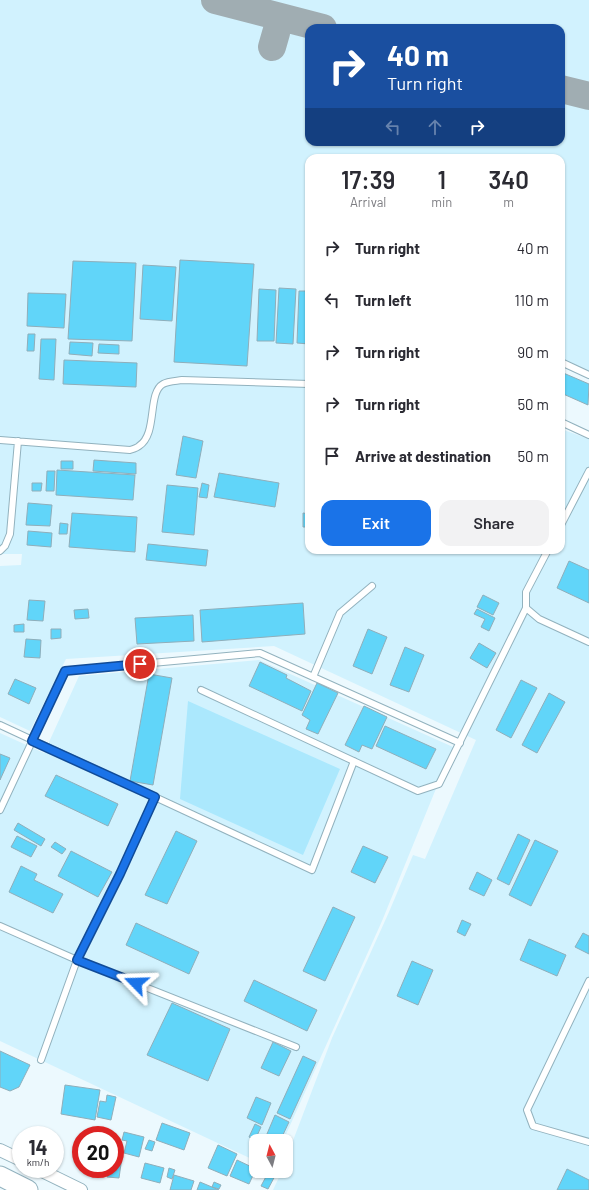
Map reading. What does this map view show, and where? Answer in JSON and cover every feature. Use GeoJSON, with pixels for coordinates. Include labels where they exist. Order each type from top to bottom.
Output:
{"type":"FeatureCollection","features":[{"type":"Feature","properties":{"kind":"main road"},"geometry":{"type":"LineString","coordinates":[[0,1176],[28,1190]]}},
{"type":"Feature","properties":{"kind":"street"},"geometry":{"type":"LineString","coordinates":[[0,1150],[12,1156]]}},
{"type":"Feature","properties":{"kind":"street"},"geometry":{"type":"LineString","coordinates":[[56,1178],[81,1190]]}},
{"type":"Feature","properties":{"kind":"lane"},"geometry":{"type":"LineString","coordinates":[[565,364],[589,375]]}},
{"type":"Feature","properties":{"kind":"lane"},"geometry":{"type":"LineString","coordinates":[[0,440],[130,450],[139,446],[146,440],[158,388],[163,384],[182,380],[305,384]]}},
{"type":"Feature","properties":{"kind":"lane"},"geometry":{"type":"LineString","coordinates":[[565,424],[589,435]]}},
{"type":"Feature","properties":{"kind":"lane"},"geometry":{"type":"LineString","coordinates":[[0,551],[5,546],[10,534],[18,441]]}},
{"type":"Feature","properties":{"kind":"lane"},"geometry":{"type":"LineString","coordinates":[[565,517],[589,471]]}},
{"type":"Feature","properties":{"kind":"lane"},"geometry":{"type":"LineString","coordinates":[[201,690],[418,791],[439,784],[526,608],[526,592],[546,554]]}},
{"type":"Feature","properties":{"kind":"lane"},"geometry":{"type":"LineString","coordinates":[[313,677],[340,613],[372,586]]}},
{"type":"Feature","properties":{"kind":"lane"},"geometry":{"type":"LineString","coordinates":[[526,608],[538,619],[589,642]]}},
{"type":"Feature","properties":{"kind":"lane"},"geometry":{"type":"LineString","coordinates":[[0,810],[65,671],[260,653],[460,743]]}},
{"type":"Feature","properties":{"kind":"lane"},"geometry":{"type":"LineString","coordinates":[[0,725],[312,870],[354,761]]}},
{"type":"Feature","properties":{"kind":"lane"},"geometry":{"type":"LineString","coordinates":[[41,1060],[77,960],[120,874],[155,797]]}},
{"type":"Feature","properties":{"kind":"lane"},"geometry":{"type":"LineString","coordinates":[[0,926],[77,960],[296,1047]]}},
{"type":"Feature","properties":{"kind":"lane"},"geometry":{"type":"LineString","coordinates":[[589,981],[528,1110],[533,1126],[589,1142]]}},
{"type":"Feature","properties":{"kind":"shaded area"},"geometry":{"type":"Polygon","coordinates":[[[0,0],[589,0],[589,373],[565,362],[565,154],[305,154],[305,554],[565,554],[565,430],[589,439],[589,1190],[273,1190],[279,1178],[293,1178],[293,1141],[332,1038],[413,855],[425,859],[476,740],[274,646],[66,659],[30,731],[0,717],[0,566],[21,565],[22,554],[0,554],[0,0]]]}},
{"type":"Feature","properties":{"kind":"shaded area"},"geometry":{"type":"Polygon","coordinates":[[[259,660],[453,747],[382,921],[286,1134],[249,1134],[249,1158],[0,1041],[0,733],[44,753],[79,676],[259,660]]]}},
{"type":"Feature","properties":{"kind":"shaded area"},"geometry":{"type":"Polygon","coordinates":[[[188,701],[340,769],[303,855],[180,799],[188,701]]]}},
{"type":"Feature","properties":{"kind":"building"},"geometry":{"type":"Polygon","coordinates":[[[180,260],[254,264],[247,366],[174,362],[180,260]]]}},
{"type":"Feature","properties":{"kind":"building"},"geometry":{"type":"Polygon","coordinates":[[[73,261],[136,263],[132,341],[68,339],[73,261]]]}},
{"type":"Feature","properties":{"kind":"building"},"geometry":{"type":"Polygon","coordinates":[[[143,265],[176,267],[172,321],[140,319],[143,265]]]}},
{"type":"Feature","properties":{"kind":"building"},"geometry":{"type":"Polygon","coordinates":[[[279,288],[296,289],[293,344],[276,343],[279,288]]]}},
{"type":"Feature","properties":{"kind":"building"},"geometry":{"type":"Polygon","coordinates":[[[259,289],[276,290],[274,341],[257,341],[259,289]]]}},
{"type":"Feature","properties":{"kind":"building"},"geometry":{"type":"Polygon","coordinates":[[[299,291],[305,291],[305,344],[297,343],[299,291]]]}},
{"type":"Feature","properties":{"kind":"building"},"geometry":{"type":"Polygon","coordinates":[[[28,293],[66,294],[64,328],[27,326],[28,293]]]}},
{"type":"Feature","properties":{"kind":"building"},"geometry":{"type":"Polygon","coordinates":[[[28,334],[35,334],[34,351],[27,351],[28,334]]]}},
{"type":"Feature","properties":{"kind":"building"},"geometry":{"type":"Polygon","coordinates":[[[41,339],[56,339],[54,380],[39,379],[41,339]]]}},
{"type":"Feature","properties":{"kind":"building"},"geometry":{"type":"Polygon","coordinates":[[[70,342],[93,343],[92,356],[69,354],[70,342]]]}},
{"type":"Feature","properties":{"kind":"building"},"geometry":{"type":"Polygon","coordinates":[[[99,344],[119,345],[119,354],[98,353],[99,344]]]}},
{"type":"Feature","properties":{"kind":"building"},"geometry":{"type":"Polygon","coordinates":[[[64,360],[137,363],[136,387],[63,384],[64,360]]]}},
{"type":"Feature","properties":{"kind":"building"},"geometry":{"type":"Polygon","coordinates":[[[565,374],[589,384],[588,405],[565,395],[565,374]]]}},
{"type":"Feature","properties":{"kind":"building"},"geometry":{"type":"Polygon","coordinates":[[[183,436],[203,441],[196,478],[176,475],[183,436]]]}},
{"type":"Feature","properties":{"kind":"building"},"geometry":{"type":"Polygon","coordinates":[[[94,460],[136,463],[136,474],[93,471],[94,460]]]}},
{"type":"Feature","properties":{"kind":"building"},"geometry":{"type":"Polygon","coordinates":[[[61,461],[73,461],[73,469],[61,469],[61,461]]]}},
{"type":"Feature","properties":{"kind":"building"},"geometry":{"type":"Polygon","coordinates":[[[57,470],[135,475],[133,500],[56,495],[57,470]]]}},
{"type":"Feature","properties":{"kind":"building"},"geometry":{"type":"Polygon","coordinates":[[[47,471],[55,471],[54,491],[46,491],[47,471]]]}},
{"type":"Feature","properties":{"kind":"building"},"geometry":{"type":"Polygon","coordinates":[[[219,473],[279,483],[275,507],[214,497],[219,473]]]}},
{"type":"Feature","properties":{"kind":"building"},"geometry":{"type":"Polygon","coordinates":[[[32,483],[42,483],[41,491],[32,491],[32,483]]]}},
{"type":"Feature","properties":{"kind":"building"},"geometry":{"type":"Polygon","coordinates":[[[202,483],[209,485],[207,498],[199,497],[202,483]]]}},
{"type":"Feature","properties":{"kind":"building"},"geometry":{"type":"Polygon","coordinates":[[[167,485],[198,488],[194,535],[162,532],[167,485]]]}},
{"type":"Feature","properties":{"kind":"building"},"geometry":{"type":"Polygon","coordinates":[[[28,503],[52,505],[50,526],[26,525],[28,503]]]}},
{"type":"Feature","properties":{"kind":"building"},"geometry":{"type":"Polygon","coordinates":[[[72,513],[137,517],[135,552],[69,547],[72,513]]]}},
{"type":"Feature","properties":{"kind":"building"},"geometry":{"type":"Polygon","coordinates":[[[303,513],[305,513],[305,527],[303,527],[303,513]]]}},
{"type":"Feature","properties":{"kind":"building"},"geometry":{"type":"Polygon","coordinates":[[[60,523],[68,524],[67,534],[59,534],[60,523]]]}},
{"type":"Feature","properties":{"kind":"building"},"geometry":{"type":"Polygon","coordinates":[[[28,531],[52,533],[51,547],[27,545],[28,531]]]}},
{"type":"Feature","properties":{"kind":"building"},"geometry":{"type":"Polygon","coordinates":[[[148,544],[208,550],[206,566],[146,560],[148,544]]]}},
{"type":"Feature","properties":{"kind":"building"},"geometry":{"type":"Polygon","coordinates":[[[569,561],[589,570],[589,603],[557,588],[569,561]]]}},
{"type":"Feature","properties":{"kind":"building"},"geometry":{"type":"Polygon","coordinates":[[[483,595],[499,603],[493,615],[477,607],[483,595]]]}},
{"type":"Feature","properties":{"kind":"building"},"geometry":{"type":"Polygon","coordinates":[[[29,600],[45,601],[43,621],[27,620],[29,600]]]}},
{"type":"Feature","properties":{"kind":"building"},"geometry":{"type":"Polygon","coordinates":[[[303,603],[305,634],[202,642],[200,610],[303,603]]]}},
{"type":"Feature","properties":{"kind":"building"},"geometry":{"type":"Polygon","coordinates":[[[88,609],[89,618],[75,619],[74,610],[88,609]]]}},
{"type":"Feature","properties":{"kind":"building"},"geometry":{"type":"Polygon","coordinates":[[[477,609],[495,618],[489,631],[481,627],[485,619],[474,614],[477,609]]]}},
{"type":"Feature","properties":{"kind":"building"},"geometry":{"type":"Polygon","coordinates":[[[193,615],[194,641],[137,644],[135,618],[193,615]]]}},
{"type":"Feature","properties":{"kind":"building"},"geometry":{"type":"Polygon","coordinates":[[[24,624],[24,632],[14,632],[14,625],[24,624]]]}},
{"type":"Feature","properties":{"kind":"building"},"geometry":{"type":"Polygon","coordinates":[[[51,629],[61,629],[61,638],[51,639],[51,629]]]}},
{"type":"Feature","properties":{"kind":"building"},"geometry":{"type":"Polygon","coordinates":[[[368,629],[387,637],[372,674],[353,666],[368,629]]]}},
{"type":"Feature","properties":{"kind":"building"},"geometry":{"type":"Polygon","coordinates":[[[26,639],[41,640],[40,658],[24,657],[26,639]]]}},
{"type":"Feature","properties":{"kind":"building"},"geometry":{"type":"Polygon","coordinates":[[[479,643],[496,653],[487,668],[470,658],[479,643]]]}},
{"type":"Feature","properties":{"kind":"building"},"geometry":{"type":"Polygon","coordinates":[[[405,647],[424,655],[409,692],[390,685],[405,647]]]}},
{"type":"Feature","properties":{"kind":"building"},"geometry":{"type":"Polygon","coordinates":[[[260,662],[287,675],[286,678],[311,691],[302,711],[249,686],[260,662]]]}},
{"type":"Feature","properties":{"kind":"building"},"geometry":{"type":"Polygon","coordinates":[[[149,674],[172,678],[153,785],[130,781],[149,674]]]}},
{"type":"Feature","properties":{"kind":"building"},"geometry":{"type":"Polygon","coordinates":[[[15,679],[36,688],[29,704],[8,694],[15,679]]]}},
{"type":"Feature","properties":{"kind":"building"},"geometry":{"type":"Polygon","coordinates":[[[521,680],[537,688],[511,738],[496,730],[521,680]]]}},
{"type":"Feature","properties":{"kind":"building"},"geometry":{"type":"Polygon","coordinates":[[[317,683],[338,693],[318,734],[306,729],[310,720],[302,715],[317,683]]]}},
{"type":"Feature","properties":{"kind":"building"},"geometry":{"type":"Polygon","coordinates":[[[549,693],[565,702],[537,753],[522,745],[549,693]]]}},
{"type":"Feature","properties":{"kind":"building"},"geometry":{"type":"Polygon","coordinates":[[[364,706],[387,717],[372,749],[362,745],[359,752],[345,745],[364,706]]]}},
{"type":"Feature","properties":{"kind":"building"},"geometry":{"type":"Polygon","coordinates":[[[385,726],[436,749],[426,769],[376,746],[385,726]]]}},
{"type":"Feature","properties":{"kind":"building"},"geometry":{"type":"Polygon","coordinates":[[[0,754],[10,758],[0,780],[0,754]]]}},
{"type":"Feature","properties":{"kind":"building"},"geometry":{"type":"Polygon","coordinates":[[[56,775],[118,804],[108,826],[45,796],[56,775]]]}},
{"type":"Feature","properties":{"kind":"building"},"geometry":{"type":"Polygon","coordinates":[[[18,823],[45,839],[41,846],[14,830],[18,823]]]}},
{"type":"Feature","properties":{"kind":"building"},"geometry":{"type":"Polygon","coordinates":[[[176,831],[197,841],[167,904],[145,895],[176,831]]]}},
{"type":"Feature","properties":{"kind":"building"},"geometry":{"type":"Polygon","coordinates":[[[518,834],[530,840],[509,885],[497,879],[518,834]]]}},
{"type":"Feature","properties":{"kind":"building"},"geometry":{"type":"Polygon","coordinates":[[[17,836],[37,846],[31,857],[11,847],[17,836]]]}},
{"type":"Feature","properties":{"kind":"building"},"geometry":{"type":"Polygon","coordinates":[[[535,840],[558,851],[531,906],[509,895],[535,840]]]}},
{"type":"Feature","properties":{"kind":"building"},"geometry":{"type":"Polygon","coordinates":[[[55,842],[66,849],[62,854],[51,847],[55,842]]]}},
{"type":"Feature","properties":{"kind":"building"},"geometry":{"type":"Polygon","coordinates":[[[363,846],[388,857],[375,883],[351,872],[363,846]]]}},
{"type":"Feature","properties":{"kind":"building"},"geometry":{"type":"Polygon","coordinates":[[[71,851],[112,872],[98,897],[58,876],[71,851]]]}},
{"type":"Feature","properties":{"kind":"building"},"geometry":{"type":"Polygon","coordinates":[[[21,866],[37,874],[34,880],[63,894],[53,913],[9,892],[21,866]]]}},
{"type":"Feature","properties":{"kind":"building"},"geometry":{"type":"Polygon","coordinates":[[[477,872],[492,880],[484,896],[469,889],[477,872]]]}},
{"type":"Feature","properties":{"kind":"building"},"geometry":{"type":"Polygon","coordinates":[[[333,907],[355,917],[325,981],[303,971],[333,907]]]}},
{"type":"Feature","properties":{"kind":"building"},"geometry":{"type":"Polygon","coordinates":[[[462,920],[471,924],[465,936],[457,932],[462,920]]]}},
{"type":"Feature","properties":{"kind":"building"},"geometry":{"type":"Polygon","coordinates":[[[136,923],[199,952],[189,974],[126,945],[136,923]]]}},
{"type":"Feature","properties":{"kind":"building"},"geometry":{"type":"Polygon","coordinates":[[[583,933],[589,936],[589,954],[575,947],[583,933]]]}},
{"type":"Feature","properties":{"kind":"building"},"geometry":{"type":"Polygon","coordinates":[[[529,939],[566,955],[557,976],[520,960],[529,939]]]}},
{"type":"Feature","properties":{"kind":"building"},"geometry":{"type":"Polygon","coordinates":[[[412,961],[433,970],[418,1005],[397,996],[412,961]]]}},
{"type":"Feature","properties":{"kind":"building"},"geometry":{"type":"Polygon","coordinates":[[[254,980],[317,1010],[307,1031],[244,1001],[254,980]]]}},
{"type":"Feature","properties":{"kind":"building"},"geometry":{"type":"Polygon","coordinates":[[[172,1003],[230,1029],[208,1081],[147,1055],[172,1003]]]}},
{"type":"Feature","properties":{"kind":"building"},"geometry":{"type":"Polygon","coordinates":[[[273,1042],[291,1051],[279,1076],[261,1068],[273,1042]]]}},
{"type":"Feature","properties":{"kind":"building"},"geometry":{"type":"Polygon","coordinates":[[[0,1051],[30,1065],[19,1087],[10,1091],[0,1087],[0,1051]]]}},
{"type":"Feature","properties":{"kind":"building"},"geometry":{"type":"Polygon","coordinates":[[[303,1056],[316,1062],[290,1119],[277,1113],[303,1056]]]}},
{"type":"Feature","properties":{"kind":"building"},"geometry":{"type":"Polygon","coordinates":[[[65,1085],[100,1090],[95,1120],[61,1114],[65,1085]]]}},
{"type":"Feature","properties":{"kind":"building"},"geometry":{"type":"Polygon","coordinates":[[[107,1095],[116,1097],[111,1120],[97,1117],[100,1101],[106,1102],[107,1095]]]}},
{"type":"Feature","properties":{"kind":"building"},"geometry":{"type":"Polygon","coordinates":[[[256,1097],[271,1103],[262,1125],[247,1118],[256,1097]]]}},
{"type":"Feature","properties":{"kind":"building"},"geometry":{"type":"Polygon","coordinates":[[[275,1115],[289,1122],[283,1134],[267,1134],[275,1115]]]}},
{"type":"Feature","properties":{"kind":"building"},"geometry":{"type":"Polygon","coordinates":[[[162,1123],[190,1133],[184,1150],[156,1140],[162,1123]]]}},
{"type":"Feature","properties":{"kind":"building"},"geometry":{"type":"Polygon","coordinates":[[[255,1124],[261,1127],[258,1134],[250,1134],[255,1124]]]}},
{"type":"Feature","properties":{"kind":"building"},"geometry":{"type":"Polygon","coordinates":[[[124,1132],[144,1137],[139,1157],[124,1153],[127,1141],[124,1140],[124,1132]]]}},
{"type":"Feature","properties":{"kind":"building"},"geometry":{"type":"Polygon","coordinates":[[[149,1140],[155,1142],[152,1151],[145,1149],[149,1140]]]}},
{"type":"Feature","properties":{"kind":"building"},"geometry":{"type":"Polygon","coordinates":[[[218,1145],[237,1154],[227,1176],[208,1168],[218,1145]]]}},
{"type":"Feature","properties":{"kind":"building"},"geometry":{"type":"Polygon","coordinates":[[[237,1160],[249,1166],[249,1178],[252,1178],[249,1184],[230,1176],[237,1160]]]}},
{"type":"Feature","properties":{"kind":"building"},"geometry":{"type":"Polygon","coordinates":[[[145,1163],[164,1168],[160,1183],[141,1178],[145,1163]]]}},
{"type":"Feature","properties":{"kind":"building"},"geometry":{"type":"Polygon","coordinates":[[[169,1168],[175,1170],[172,1179],[167,1177],[169,1168]]]}},
{"type":"Feature","properties":{"kind":"building"},"geometry":{"type":"Polygon","coordinates":[[[567,1169],[589,1180],[589,1190],[557,1190],[567,1169]]]}},
{"type":"Feature","properties":{"kind":"building"},"geometry":{"type":"Polygon","coordinates":[[[174,1175],[194,1181],[191,1190],[170,1190],[174,1175]]]}},
{"type":"Feature","properties":{"kind":"building"},"geometry":{"type":"Polygon","coordinates":[[[265,1178],[274,1178],[268,1189],[261,1186],[265,1178]]]}},
{"type":"Feature","properties":{"kind":"building"},"geometry":{"type":"Polygon","coordinates":[[[200,1182],[219,1190],[197,1190],[200,1182]]]}},
{"type":"Feature","properties":{"kind":"building"},"geometry":{"type":"Polygon","coordinates":[[[214,1182],[221,1185],[219,1189],[212,1187],[214,1182]]]}},
{"type":"Feature","properties":{"kind":"taxiway"},"geometry":{"type":"LineString","coordinates":[[215,0],[308,24]]}},
{"type":"Feature","properties":{"kind":"taxiway"},"geometry":{"type":"LineString","coordinates":[[272,47],[276,33]]}},
{"type":"Feature","properties":{"kind":"taxiway"},"geometry":{"type":"LineString","coordinates":[[565,90],[589,96]]}},
{"type":"Feature","properties":{"kind":"route"},"geometry":{"type":"LineString","coordinates":[[136,983],[77,960],[120,874],[155,797],[32,741],[65,671],[140,664]]}}]}
